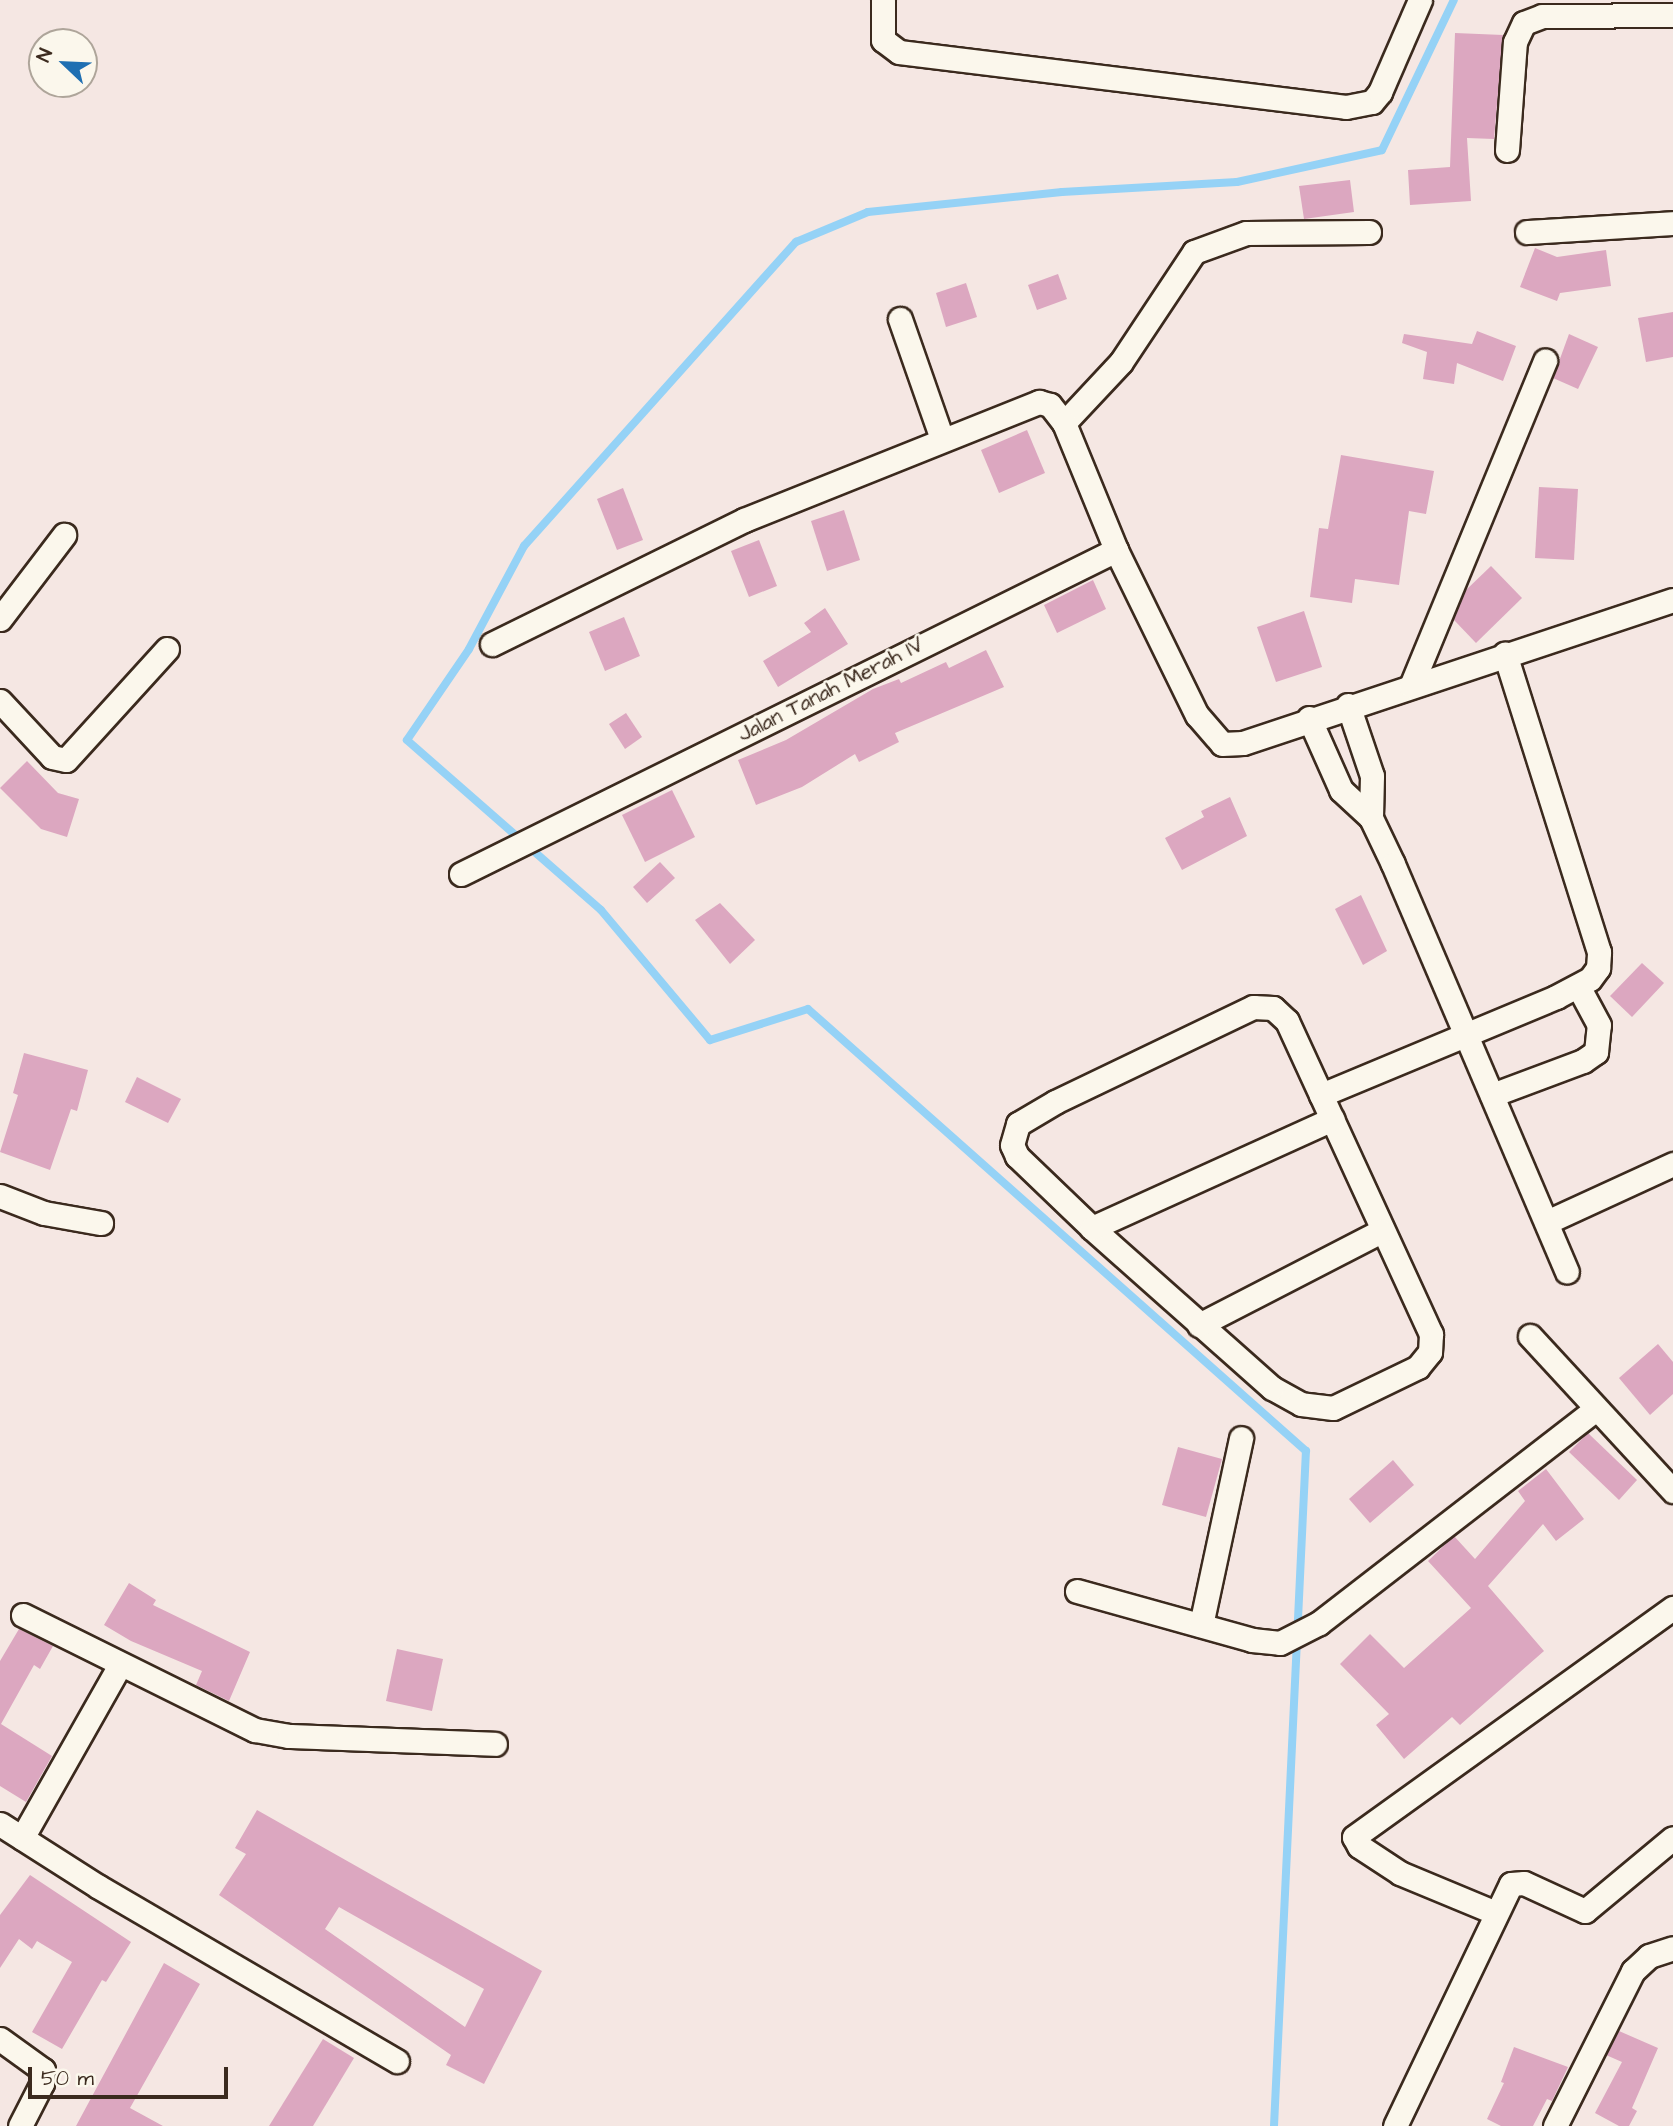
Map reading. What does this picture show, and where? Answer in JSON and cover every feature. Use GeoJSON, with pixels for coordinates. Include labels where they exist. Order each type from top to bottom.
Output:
{"type":"FeatureCollection","features":[{"type":"Feature","properties":{"kind":"street"},"geometry":{"type":"LineString","coordinates":[[883,0],[883,40],[899,52],[1356,107],[1371,102],[1380,92],[1420,0]]}},
{"type":"Feature","properties":{"kind":"street"},"geometry":{"type":"LineString","coordinates":[[1507,150],[1515,42],[1524,23],[1542,16],[1673,15]]}},
{"type":"Feature","properties":{"kind":"street"},"geometry":{"type":"LineString","coordinates":[[1527,232],[1673,223]]}},
{"type":"Feature","properties":{"kind":"street"},"geometry":{"type":"LineString","coordinates":[[1064,423],[1121,362],[1194,252],[1246,233],[1369,232]]}},
{"type":"Feature","properties":{"kind":"street"},"geometry":{"type":"LineString","coordinates":[[900,319],[942,439]]}},
{"type":"Feature","properties":{"kind":"street"},"geometry":{"type":"LineString","coordinates":[[1411,686],[1545,361]]}},
{"type":"Feature","properties":{"kind":"street"},"geometry":{"type":"LineString","coordinates":[[492,643],[744,520],[1034,402],[1050,405],[1064,423],[1116,550],[1197,715],[1215,739],[1236,745],[1348,705],[1673,600]]}},
{"type":"Feature","properties":{"kind":"street"},"geometry":{"type":"LineString","coordinates":[[0,619],[64,535]]}},
{"type":"Feature","properties":{"kind":"street","name":"Jalan Tanah Merah IV"},"geometry":{"type":"LineString","coordinates":[[461,874],[547,834],[1116,550]]}},
{"type":"Feature","properties":{"kind":"street"},"geometry":{"type":"LineString","coordinates":[[0,701],[52,757],[66,760],[167,649]]}},
{"type":"Feature","properties":{"kind":"street"},"geometry":{"type":"LineString","coordinates":[[1321,1095],[1465,1031],[1578,986],[1596,974],[1599,952],[1505,653]]}},
{"type":"Feature","properties":{"kind":"street"},"geometry":{"type":"LineString","coordinates":[[1348,705],[1372,776],[1371,818]]}},
{"type":"Feature","properties":{"kind":"street"},"geometry":{"type":"LineString","coordinates":[[1309,718],[1341,790],[1371,818],[1567,1271]]}},
{"type":"Feature","properties":{"kind":"street"},"geometry":{"type":"LineString","coordinates":[[1492,1095],[1583,1061],[1595,1052],[1600,1025],[1578,986]]}},
{"type":"Feature","properties":{"kind":"street"},"geometry":{"type":"LineString","coordinates":[[1253,1007],[1273,1008],[1287,1021],[1332,1119],[1381,1231],[1432,1334],[1430,1352],[1418,1367],[1344,1404],[1316,1408],[1272,1388],[1199,1325],[1017,1156],[1011,1139],[1018,1124],[1253,1007]]}},
{"type":"Feature","properties":{"kind":"street"},"geometry":{"type":"LineString","coordinates":[[1092,1228],[1332,1119]]}},
{"type":"Feature","properties":{"kind":"street"},"geometry":{"type":"LineString","coordinates":[[1546,1222],[1673,1164]]}},
{"type":"Feature","properties":{"kind":"street"},"geometry":{"type":"LineString","coordinates":[[0,1196],[44,1213],[101,1223]]}},
{"type":"Feature","properties":{"kind":"street"},"geometry":{"type":"LineString","coordinates":[[1199,1325],[1381,1231]]}},
{"type":"Feature","properties":{"kind":"street"},"geometry":{"type":"LineString","coordinates":[[1530,1336],[1673,1491]]}},
{"type":"Feature","properties":{"kind":"street"},"geometry":{"type":"LineString","coordinates":[[1077,1591],[1263,1643],[1280,1643],[1310,1629],[1596,1409]]}},
{"type":"Feature","properties":{"kind":"street"},"geometry":{"type":"LineString","coordinates":[[1201,1625],[1241,1438]]}},
{"type":"Feature","properties":{"kind":"street"},"geometry":{"type":"LineString","coordinates":[[1496,1913],[1400,1873],[1359,1846],[1354,1837],[1673,1608]]}},
{"type":"Feature","properties":{"kind":"street"},"geometry":{"type":"LineString","coordinates":[[23,1615],[234,1722],[275,1735],[495,1744]]}},
{"type":"Feature","properties":{"kind":"street"},"geometry":{"type":"LineString","coordinates":[[22,1838],[120,1665]]}},
{"type":"Feature","properties":{"kind":"street"},"geometry":{"type":"LineString","coordinates":[[0,1824],[397,2061]]}},
{"type":"Feature","properties":{"kind":"street"},"geometry":{"type":"LineString","coordinates":[[1395,2126],[1507,1888],[1515,1882],[1585,1911],[1673,1838]]}},
{"type":"Feature","properties":{"kind":"street"},"geometry":{"type":"LineString","coordinates":[[1555,2126],[1633,1971],[1648,1955],[1673,1948]]}},
{"type":"Feature","properties":{"kind":"street"},"geometry":{"type":"LineString","coordinates":[[0,2039],[43,2070],[42,2083],[20,2126]]}},
{"type":"Feature","properties":{"kind":"building"},"geometry":{"type":"Polygon","coordinates":[[[1455,33],[1503,35],[1494,139],[1467,138],[1471,201],[1410,205],[1408,170],[1450,167],[1455,33]]]}},
{"type":"Feature","properties":{"kind":"building"},"geometry":{"type":"Polygon","coordinates":[[[1350,180],[1354,212],[1304,219],[1299,186],[1350,180]]]}},
{"type":"Feature","properties":{"kind":"building"},"geometry":{"type":"Polygon","coordinates":[[[1535,248],[1557,257],[1606,250],[1611,286],[1560,293],[1557,301],[1520,287],[1535,248]]]}},
{"type":"Feature","properties":{"kind":"building"},"geometry":{"type":"Polygon","coordinates":[[[1058,274],[1067,299],[1037,310],[1028,285],[1058,274]]]}},
{"type":"Feature","properties":{"kind":"building"},"geometry":{"type":"Polygon","coordinates":[[[966,283],[977,317],[946,327],[936,293],[966,283]]]}},
{"type":"Feature","properties":{"kind":"building"},"geometry":{"type":"Polygon","coordinates":[[[1673,312],[1673,357],[1646,362],[1638,318],[1673,312]]]}},
{"type":"Feature","properties":{"kind":"building"},"geometry":{"type":"Polygon","coordinates":[[[1477,331],[1516,346],[1503,381],[1457,363],[1454,384],[1423,379],[1427,352],[1402,343],[1404,334],[1472,344],[1477,331]]]}},
{"type":"Feature","properties":{"kind":"building"},"geometry":{"type":"Polygon","coordinates":[[[1569,334],[1598,347],[1578,389],[1553,378],[1569,334]]]}},
{"type":"Feature","properties":{"kind":"building"},"geometry":{"type":"Polygon","coordinates":[[[1027,430],[1045,473],[999,493],[981,450],[1027,430]]]}},
{"type":"Feature","properties":{"kind":"building"},"geometry":{"type":"Polygon","coordinates":[[[1341,455],[1434,471],[1426,514],[1409,511],[1399,585],[1355,579],[1352,603],[1310,597],[1319,528],[1328,529],[1341,455]]]}},
{"type":"Feature","properties":{"kind":"building"},"geometry":{"type":"Polygon","coordinates":[[[1539,487],[1578,489],[1574,560],[1535,558],[1539,487]]]}},
{"type":"Feature","properties":{"kind":"building"},"geometry":{"type":"Polygon","coordinates":[[[623,488],[643,540],[617,550],[597,499],[623,488]]]}},
{"type":"Feature","properties":{"kind":"building"},"geometry":{"type":"Polygon","coordinates":[[[844,510],[860,560],[827,571],[811,521],[844,510]]]}},
{"type":"Feature","properties":{"kind":"building"},"geometry":{"type":"Polygon","coordinates":[[[759,540],[777,586],[749,597],[731,551],[759,540]]]}},
{"type":"Feature","properties":{"kind":"building"},"geometry":{"type":"Polygon","coordinates":[[[1491,566],[1522,598],[1476,643],[1454,620],[1465,591],[1491,566]]]}},
{"type":"Feature","properties":{"kind":"building"},"geometry":{"type":"Polygon","coordinates":[[[1093,580],[1106,609],[1057,633],[1044,605],[1093,580]]]}},
{"type":"Feature","properties":{"kind":"building"},"geometry":{"type":"Polygon","coordinates":[[[825,608],[848,644],[778,687],[763,661],[811,632],[804,623],[825,608]]]}},
{"type":"Feature","properties":{"kind":"building"},"geometry":{"type":"Polygon","coordinates":[[[1304,611],[1322,667],[1276,682],[1257,627],[1304,611]]]}},
{"type":"Feature","properties":{"kind":"building"},"geometry":{"type":"Polygon","coordinates":[[[624,617],[640,656],[605,671],[589,632],[624,617]]]}},
{"type":"Feature","properties":{"kind":"building"},"geometry":{"type":"Polygon","coordinates":[[[986,650],[1004,687],[895,733],[899,742],[859,762],[855,754],[802,787],[756,805],[738,760],[786,740],[873,689],[899,679],[901,683],[946,662],[949,668],[986,650]]]}},
{"type":"Feature","properties":{"kind":"building"},"geometry":{"type":"Polygon","coordinates":[[[626,713],[642,737],[625,749],[609,724],[626,713]]]}},
{"type":"Feature","properties":{"kind":"building"},"geometry":{"type":"Polygon","coordinates":[[[27,761],[58,793],[79,799],[67,837],[41,829],[0,788],[27,761]]]}},
{"type":"Feature","properties":{"kind":"building"},"geometry":{"type":"Polygon","coordinates":[[[672,790],[695,837],[645,862],[622,815],[672,790]]]}},
{"type":"Feature","properties":{"kind":"building"},"geometry":{"type":"Polygon","coordinates":[[[1230,797],[1247,836],[1182,870],[1165,838],[1204,817],[1201,811],[1230,797]]]}},
{"type":"Feature","properties":{"kind":"building"},"geometry":{"type":"Polygon","coordinates":[[[660,862],[675,878],[647,903],[633,887],[660,862]]]}},
{"type":"Feature","properties":{"kind":"building"},"geometry":{"type":"Polygon","coordinates":[[[1361,895],[1387,951],[1363,965],[1335,909],[1361,895]]]}},
{"type":"Feature","properties":{"kind":"building"},"geometry":{"type":"Polygon","coordinates":[[[720,903],[755,940],[730,964],[695,920],[720,903]]]}},
{"type":"Feature","properties":{"kind":"building"},"geometry":{"type":"Polygon","coordinates":[[[1642,963],[1664,983],[1632,1017],[1610,996],[1642,963]]]}},
{"type":"Feature","properties":{"kind":"building"},"geometry":{"type":"Polygon","coordinates":[[[24,1053],[88,1070],[77,1111],[71,1109],[50,1170],[0,1152],[18,1095],[13,1093],[24,1053]]]}},
{"type":"Feature","properties":{"kind":"building"},"geometry":{"type":"Polygon","coordinates":[[[137,1077],[181,1099],[168,1123],[125,1102],[137,1077]]]}},
{"type":"Feature","properties":{"kind":"building"},"geometry":{"type":"Polygon","coordinates":[[[1658,1344],[1673,1362],[1673,1394],[1650,1415],[1619,1378],[1658,1344]]]}},
{"type":"Feature","properties":{"kind":"building"},"geometry":{"type":"Polygon","coordinates":[[[1588,1433],[1637,1480],[1619,1500],[1569,1452],[1588,1433]]]}},
{"type":"Feature","properties":{"kind":"building"},"geometry":{"type":"Polygon","coordinates":[[[1178,1447],[1222,1459],[1206,1517],[1162,1505],[1178,1447]]]}},
{"type":"Feature","properties":{"kind":"building"},"geometry":{"type":"Polygon","coordinates":[[[1393,1460],[1414,1485],[1370,1523],[1349,1499],[1393,1460]]]}},
{"type":"Feature","properties":{"kind":"building"},"geometry":{"type":"Polygon","coordinates":[[[1546,1469],[1584,1519],[1556,1541],[1543,1524],[1488,1586],[1544,1651],[1460,1725],[1452,1717],[1404,1759],[1376,1725],[1389,1714],[1340,1664],[1370,1634],[1404,1668],[1471,1608],[1428,1561],[1454,1536],[1475,1559],[1525,1501],[1518,1491],[1546,1469]]]}},
{"type":"Feature","properties":{"kind":"building"},"geometry":{"type":"Polygon","coordinates":[[[129,1583],[156,1600],[153,1605],[250,1652],[229,1701],[196,1685],[202,1671],[131,1641],[104,1625],[129,1583]]]}},
{"type":"Feature","properties":{"kind":"building"},"geometry":{"type":"Polygon","coordinates":[[[19,1629],[53,1646],[40,1669],[34,1665],[1,1724],[52,1756],[26,1802],[0,1786],[0,1661],[19,1629]]]}},
{"type":"Feature","properties":{"kind":"building"},"geometry":{"type":"Polygon","coordinates":[[[397,1649],[443,1659],[432,1711],[386,1701],[397,1649]]]}},
{"type":"Feature","properties":{"kind":"building"},"geometry":{"type":"Polygon","coordinates":[[[257,1810],[542,1971],[484,2084],[446,2065],[451,2055],[219,1895],[246,1854],[235,1848],[257,1810]],[[339,1907],[325,1929],[465,2027],[484,1989],[339,1907]]]}},
{"type":"Feature","properties":{"kind":"building"},"geometry":{"type":"Polygon","coordinates":[[[30,1875],[131,1942],[106,1982],[102,1980],[62,2049],[32,2032],[72,1962],[37,1941],[32,1949],[19,1939],[0,1968],[0,1915],[30,1875]]]}},
{"type":"Feature","properties":{"kind":"building"},"geometry":{"type":"Polygon","coordinates":[[[164,1963],[200,1984],[130,2108],[163,2126],[76,2126],[164,1963]]]}},
{"type":"Feature","properties":{"kind":"building"},"geometry":{"type":"Polygon","coordinates":[[[1619,2031],[1658,2048],[1632,2108],[1637,2111],[1629,2126],[1619,2126],[1595,2113],[1622,2062],[1606,2055],[1619,2031]]]}},
{"type":"Feature","properties":{"kind":"building"},"geometry":{"type":"Polygon","coordinates":[[[323,2039],[354,2058],[313,2126],[269,2126],[323,2039]]]}},
{"type":"Feature","properties":{"kind":"building"},"geometry":{"type":"Polygon","coordinates":[[[1514,2047],[1568,2067],[1552,2101],[1547,2099],[1533,2126],[1501,2126],[1487,2119],[1504,2083],[1501,2082],[1514,2047]]]}},
{"type":"Feature","properties":{"kind":"waterway"},"geometry":{"type":"LineString","coordinates":[[1274,2126],[1306,1451],[808,1009],[710,1040],[601,910],[407,740],[469,649],[524,546],[796,242],[868,212],[1062,192],[1237,182],[1382,150],[1454,0]]}}]}
